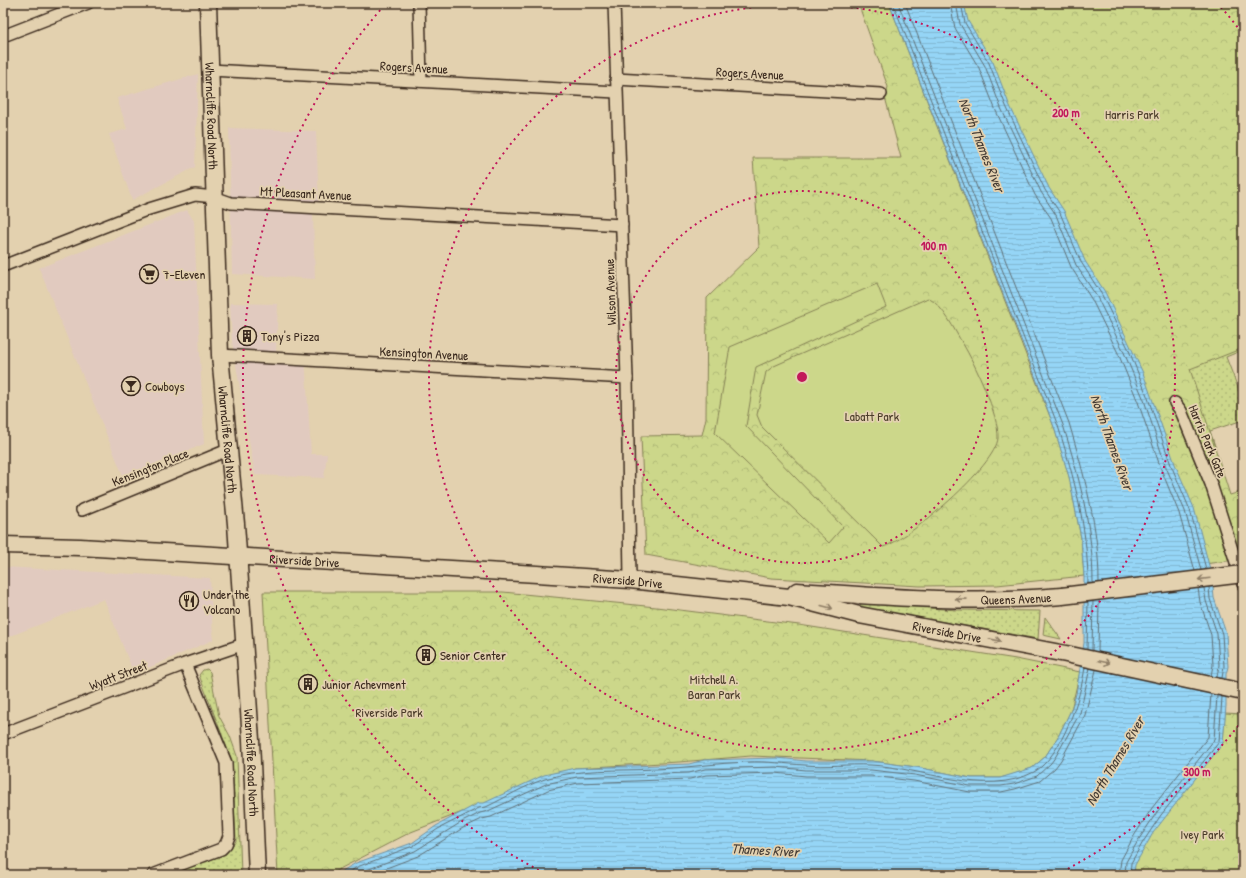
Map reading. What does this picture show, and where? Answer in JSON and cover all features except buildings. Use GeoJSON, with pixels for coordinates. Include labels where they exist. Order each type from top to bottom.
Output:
{"type":"FeatureCollection","features":[{"type":"Feature","properties":{"kind":"main road","name":"Wharncliffe Road North"},"geometry":{"type":"LineString","coordinates":[[208,3],[220,355],[230,449],[238,557],[257,875]]}},
{"type":"Feature","properties":{"kind":"main road","name":"Riverside Drive"},"geometry":{"type":"LineString","coordinates":[[3,545],[630,580],[789,597],[860,615],[1066,654],[1243,692]]}},
{"type":"Feature","properties":{"kind":"main road","name":"Queens Avenue"},"geometry":{"type":"LineString","coordinates":[[789,597],[797,591],[920,599],[971,600],[1062,596],[1243,580]]}},
{"type":"Feature","properties":{"kind":"street"},"geometry":{"type":"LineString","coordinates":[[3,36],[88,3]]}},
{"type":"Feature","properties":{"kind":"street"},"geometry":{"type":"LineString","coordinates":[[419,3],[421,82]]}},
{"type":"Feature","properties":{"kind":"street","name":"Wilson Avenue"},"geometry":{"type":"LineString","coordinates":[[614,3],[627,378],[630,580]]}},
{"type":"Feature","properties":{"kind":"street","name":"Rogers Avenue"},"geometry":{"type":"LineString","coordinates":[[210,70],[616,92]]}},
{"type":"Feature","properties":{"kind":"street","name":"Rogers Avenue"},"geometry":{"type":"LineString","coordinates":[[616,79],[881,94]]}},
{"type":"Feature","properties":{"kind":"street","name":"Mt Pleasant Avenue"},"geometry":{"type":"LineString","coordinates":[[3,266],[149,209],[195,195],[214,197],[231,203],[622,225]]}},
{"type":"Feature","properties":{"kind":"street","name":"Kensington Avenue"},"geometry":{"type":"LineString","coordinates":[[220,355],[627,378]]}},
{"type":"Feature","properties":{"kind":"street","name":"Harris Park Gate"},"geometry":{"type":"LineString","coordinates":[[1175,403],[1181,412],[1212,484],[1243,580]]}},
{"type":"Feature","properties":{"kind":"street","name":"Kensington Place"},"geometry":{"type":"LineString","coordinates":[[82,510],[230,449]]}},
{"type":"Feature","properties":{"kind":"street","name":"Wyatt Street"},"geometry":{"type":"LineString","coordinates":[[3,734],[185,664],[244,644]]}},
{"type":"Feature","properties":{"kind":"street"},"geometry":{"type":"LineString","coordinates":[[153,875],[221,849],[226,844],[229,836],[226,763],[185,664]]}},
{"type":"Feature","properties":{"kind":"shaded area"},"geometry":{"type":"Polygon","coordinates":[[[198,74],[195,167],[132,200],[109,134],[127,129],[117,98],[198,74]]]}},
{"type":"Feature","properties":{"kind":"shaded area"},"geometry":{"type":"Polygon","coordinates":[[[229,128],[316,131],[319,204],[313,215],[315,279],[232,274],[229,128]]]}},
{"type":"Feature","properties":{"kind":"shaded area"},"geometry":{"type":"Polygon","coordinates":[[[187,210],[194,221],[204,444],[124,478],[39,268],[187,210]]]}},
{"type":"Feature","properties":{"kind":"shaded area"},"geometry":{"type":"Polygon","coordinates":[[[230,303],[278,304],[276,354],[305,356],[311,454],[327,454],[324,478],[255,475],[232,342],[230,303]]]}},
{"type":"Feature","properties":{"kind":"shaded area"},"geometry":{"type":"Polygon","coordinates":[[[3,567],[210,578],[213,640],[134,674],[104,599],[3,639],[3,567]]]}},
{"type":"Feature","properties":{"kind":"green space","name":"Labatt Park"},"geometry":{"type":"Polygon","coordinates":[[[858,3],[889,3],[1054,427],[1069,476],[1081,538],[1084,576],[997,585],[920,586],[771,578],[646,555],[641,436],[702,435],[706,418],[707,298],[759,247],[753,158],[901,158],[885,97],[888,87],[858,3]]]}},
{"type":"Feature","properties":{"kind":"green space","name":"Harris Park"},"geometry":{"type":"Polygon","coordinates":[[[958,3],[1243,3],[1243,348],[1190,369],[1230,495],[1243,491],[1243,559],[1204,564],[958,3]]]}},
{"type":"Feature","properties":{"kind":"green space"},"geometry":{"type":"Polygon","coordinates":[[[877,284],[886,307],[756,367],[746,426],[843,527],[829,543],[715,433],[730,347],[877,284]]]}},
{"type":"Feature","properties":{"kind":"green space"},"geometry":{"type":"Polygon","coordinates":[[[928,298],[944,312],[974,364],[991,403],[995,416],[998,438],[994,450],[983,466],[968,483],[912,531],[883,547],[762,427],[757,415],[766,372],[774,366],[928,298]]]}},
{"type":"Feature","properties":{"kind":"green space"},"geometry":{"type":"Polygon","coordinates":[[[1243,327],[1243,350],[1226,357],[1243,401],[1243,420],[1210,431],[1216,449],[1207,452],[1184,363],[1243,327]]]}},
{"type":"Feature","properties":{"kind":"green space","name":"Riverside Park"},"geometry":{"type":"Polygon","coordinates":[[[263,592],[503,592],[656,607],[799,625],[1016,659],[1080,672],[1071,710],[1059,735],[1045,757],[1032,768],[1012,775],[1000,778],[971,778],[916,767],[872,761],[751,756],[575,768],[411,832],[328,875],[278,875],[263,592]]]}},
{"type":"Feature","properties":{"kind":"green space"},"geometry":{"type":"Polygon","coordinates":[[[861,603],[957,610],[1040,611],[1038,639],[861,607],[861,603]]]}},
{"type":"Feature","properties":{"kind":"green space"},"geometry":{"type":"Polygon","coordinates":[[[1045,617],[1061,639],[1043,635],[1045,617]]]}},
{"type":"Feature","properties":{"kind":"green space"},"geometry":{"type":"Polygon","coordinates":[[[207,669],[210,672],[219,716],[230,736],[237,756],[241,875],[169,875],[226,854],[236,841],[232,761],[199,675],[203,670],[207,669]]]}},
{"type":"Feature","properties":{"kind":"green space","name":"Ivey Park"},"geometry":{"type":"Polygon","coordinates":[[[1225,713],[1243,714],[1243,875],[1129,875],[1127,864],[1223,743],[1225,713]]]}},
{"type":"Feature","properties":{"kind":"water"},"geometry":{"type":"Polygon","coordinates":[[[889,3],[964,3],[968,21],[993,62],[1009,104],[1049,188],[1064,211],[1085,261],[1105,292],[1143,373],[1175,464],[1194,508],[1212,577],[1214,598],[1226,633],[1228,667],[1226,674],[1226,706],[1223,743],[1153,833],[1135,865],[1134,875],[335,875],[356,863],[412,843],[436,826],[479,803],[484,803],[544,775],[575,768],[689,764],[704,760],[777,758],[806,761],[872,761],[916,767],[971,778],[1000,778],[1032,768],[1045,757],[1059,735],[1071,710],[1076,694],[1084,643],[1084,576],[1081,538],[1069,477],[1054,427],[1031,365],[889,3]]]}},
{"type":"Feature","properties":{"kind":"place","name":"7-Eleven"},"geometry":{"type":"Point","coordinates":[149,274]}},
{"type":"Feature","properties":{"kind":"place","name":"Tony's Pizza"},"geometry":{"type":"Point","coordinates":[247,336]}},
{"type":"Feature","properties":{"kind":"place","name":"Cowboys"},"geometry":{"type":"Point","coordinates":[131,386]}},
{"type":"Feature","properties":{"kind":"place","name":"Under the Volcano"},"geometry":{"type":"Point","coordinates":[189,601]}},
{"type":"Feature","properties":{"kind":"place","name":"Senior Center"},"geometry":{"type":"Point","coordinates":[426,655]}},
{"type":"Feature","properties":{"kind":"place","name":"Junior Achevment"},"geometry":{"type":"Point","coordinates":[308,684]}},
{"type":"Feature","properties":{"kind":"water label","name":"North Thames River"},"geometry":{"type":"Point","coordinates":[982,145]}},
{"type":"Feature","properties":{"kind":"water label","name":"North Thames River"},"geometry":{"type":"Point","coordinates":[1112,442]}},
{"type":"Feature","properties":{"kind":"water label","name":"North Thames River"},"geometry":{"type":"Point","coordinates":[1115,761]}},
{"type":"Feature","properties":{"kind":"water label","name":"Thames River"},"geometry":{"type":"Point","coordinates":[765,850]}},
{"type":"Feature","properties":{"kind":"park label","name":"Mitchell A. Baran Park"},"geometry":{"type":"Point","coordinates":[714,686]}}]}
